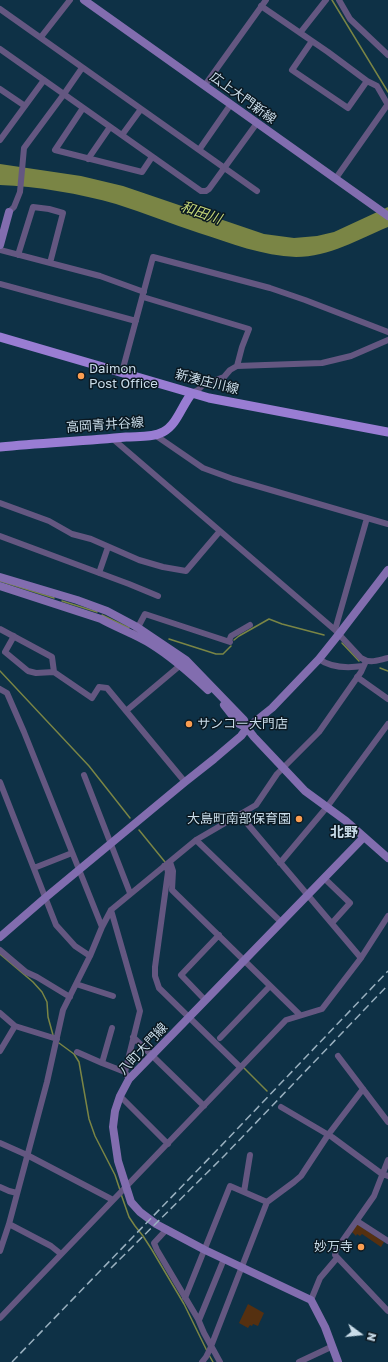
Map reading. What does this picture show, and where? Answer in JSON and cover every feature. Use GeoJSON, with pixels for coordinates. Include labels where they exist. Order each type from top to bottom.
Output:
{"type":"FeatureCollection","features":[{"type":"Feature","properties":{"kind":"main road","name":"新湊庄川線"},"geometry":{"type":"LineString","coordinates":[[0,337],[192,393],[388,432]]}},
{"type":"Feature","properties":{"kind":"main road","name":"高岡青井谷線"},"geometry":{"type":"LineString","coordinates":[[0,447],[155,435],[163,432],[172,425],[192,393]]}},
{"type":"Feature","properties":{"kind":"street"},"geometry":{"type":"LineString","coordinates":[[41,37],[70,0]]}},
{"type":"Feature","properties":{"kind":"street","name":"広上大門新線"},"geometry":{"type":"LineString","coordinates":[[84,0],[388,216]]}},
{"type":"Feature","properties":{"kind":"street"},"geometry":{"type":"LineString","coordinates":[[205,85],[266,0]]}},
{"type":"Feature","properties":{"kind":"street"},"geometry":{"type":"LineString","coordinates":[[300,32],[326,0]]}},
{"type":"Feature","properties":{"kind":"street"},"geometry":{"type":"LineString","coordinates":[[339,0],[350,19],[388,55]]}},
{"type":"Feature","properties":{"kind":"street"},"geometry":{"type":"LineString","coordinates":[[261,6],[300,32],[367,81],[377,86],[388,104],[336,178]]}},
{"type":"Feature","properties":{"kind":"street"},"geometry":{"type":"LineString","coordinates":[[0,9],[257,191]]}},
{"type":"Feature","properties":{"kind":"street"},"geometry":{"type":"LineString","coordinates":[[312,41],[292,70],[348,108],[367,81]]}},
{"type":"Feature","properties":{"kind":"street"},"geometry":{"type":"LineString","coordinates":[[0,48],[110,126],[152,158],[201,191],[206,191],[209,189],[257,123]]}},
{"type":"Feature","properties":{"kind":"street"},"geometry":{"type":"LineString","coordinates":[[0,245],[9,212],[14,207],[20,192],[24,148],[82,68]]}},
{"type":"Feature","properties":{"kind":"street"},"geometry":{"type":"LineString","coordinates":[[0,140],[44,80]]}},
{"type":"Feature","properties":{"kind":"street"},"geometry":{"type":"LineString","coordinates":[[0,89],[25,106]]}},
{"type":"Feature","properties":{"kind":"street"},"geometry":{"type":"LineString","coordinates":[[199,150],[231,104]]}},
{"type":"Feature","properties":{"kind":"street"},"geometry":{"type":"LineString","coordinates":[[83,108],[55,150],[142,172],[152,158]]}},
{"type":"Feature","properties":{"kind":"street"},"geometry":{"type":"LineString","coordinates":[[122,135],[140,108]]}},
{"type":"Feature","properties":{"kind":"street"},"geometry":{"type":"LineString","coordinates":[[88,159],[110,126]]}},
{"type":"Feature","properties":{"kind":"street"},"geometry":{"type":"LineString","coordinates":[[18,255],[33,207],[49,209],[63,213],[50,263]]}},
{"type":"Feature","properties":{"kind":"street"},"geometry":{"type":"LineString","coordinates":[[0,250],[100,276],[143,294],[249,329],[237,366]]}},
{"type":"Feature","properties":{"kind":"street"},"geometry":{"type":"LineString","coordinates":[[122,372],[153,257],[270,288],[388,332]]}},
{"type":"Feature","properties":{"kind":"street"},"geometry":{"type":"LineString","coordinates":[[0,284],[136,321]]}},
{"type":"Feature","properties":{"kind":"street"},"geometry":{"type":"LineString","coordinates":[[192,393],[204,384],[224,377],[230,370],[237,366],[322,363],[351,356],[388,340]]}},
{"type":"Feature","properties":{"kind":"street"},"geometry":{"type":"LineString","coordinates":[[155,435],[203,468],[233,479],[388,524]]}},
{"type":"Feature","properties":{"kind":"street"},"geometry":{"type":"LineString","coordinates":[[113,439],[337,632],[364,664]]}},
{"type":"Feature","properties":{"kind":"street"},"geometry":{"type":"LineString","coordinates":[[0,503],[49,521],[72,534],[91,539],[139,560],[163,567],[186,571],[220,531]]}},
{"type":"Feature","properties":{"kind":"street"},"geometry":{"type":"LineString","coordinates":[[337,632],[367,518]]}},
{"type":"Feature","properties":{"kind":"street"},"geometry":{"type":"LineString","coordinates":[[0,536],[158,596]]}},
{"type":"Feature","properties":{"kind":"street"},"geometry":{"type":"LineString","coordinates":[[99,573],[108,547]]}},
{"type":"Feature","properties":{"kind":"street"},"geometry":{"type":"LineString","coordinates":[[0,937],[111,843],[214,759],[241,736],[247,728],[272,708],[319,659],[337,632],[388,570]]}},
{"type":"Feature","properties":{"kind":"street"},"geometry":{"type":"LineString","coordinates":[[0,577],[85,602],[107,611],[136,631],[151,644],[183,663],[223,704],[239,724],[247,728],[282,768],[305,791],[328,807],[388,858]]}},
{"type":"Feature","properties":{"kind":"street"},"geometry":{"type":"LineString","coordinates":[[0,586],[101,619],[115,626],[136,631]]}},
{"type":"Feature","properties":{"kind":"street"},"geometry":{"type":"LineString","coordinates":[[136,631],[145,614],[229,642],[231,636],[250,625]]}},
{"type":"Feature","properties":{"kind":"street"},"geometry":{"type":"LineString","coordinates":[[0,629],[52,656],[54,672]]}},
{"type":"Feature","properties":{"kind":"street"},"geometry":{"type":"LineString","coordinates":[[14,636],[5,652],[28,671],[36,673],[54,672],[92,698],[99,687],[107,688],[185,782]]}},
{"type":"Feature","properties":{"kind":"street"},"geometry":{"type":"LineString","coordinates":[[319,659],[323,662],[348,668],[388,658]]}},
{"type":"Feature","properties":{"kind":"street"},"geometry":{"type":"LineString","coordinates":[[126,711],[183,663]]}},
{"type":"Feature","properties":{"kind":"street"},"geometry":{"type":"LineString","coordinates":[[1,1246],[10,1224],[64,1010],[111,910],[196,840],[240,815],[256,804],[282,768],[319,732],[357,677],[364,664]]}},
{"type":"Feature","properties":{"kind":"street"},"geometry":{"type":"LineString","coordinates":[[357,677],[388,700]]}},
{"type":"Feature","properties":{"kind":"street"},"geometry":{"type":"LineString","coordinates":[[0,689],[7,693],[24,732],[102,927]]}},
{"type":"Feature","properties":{"kind":"street"},"geometry":{"type":"LineString","coordinates":[[280,863],[328,807],[388,724]]}},
{"type":"Feature","properties":{"kind":"street"},"geometry":{"type":"LineString","coordinates":[[84,775],[130,893]]}},
{"type":"Feature","properties":{"kind":"street"},"geometry":{"type":"LineString","coordinates":[[0,783],[56,925],[75,946],[90,956]]}},
{"type":"Feature","properties":{"kind":"street"},"geometry":{"type":"LineString","coordinates":[[240,815],[361,958]]}},
{"type":"Feature","properties":{"kind":"street","name":"八町大門線"},"geometry":{"type":"LineString","coordinates":[[311,1300],[205,1250],[149,1219],[140,1212],[131,1202],[126,1187],[118,1161],[113,1127],[115,1111],[127,1076],[153,1056],[364,837]]}},
{"type":"Feature","properties":{"kind":"street"},"geometry":{"type":"LineString","coordinates":[[196,840],[281,922]]}},
{"type":"Feature","properties":{"kind":"street"},"geometry":{"type":"LineString","coordinates":[[34,868],[72,853]]}},
{"type":"Feature","properties":{"kind":"street"},"geometry":{"type":"LineString","coordinates":[[170,862],[173,871],[172,890],[300,1015]]}},
{"type":"Feature","properties":{"kind":"street"},"geometry":{"type":"LineString","coordinates":[[164,866],[168,872],[155,976],[159,988],[188,1018],[240,1067]]}},
{"type":"Feature","properties":{"kind":"street"},"geometry":{"type":"LineString","coordinates":[[324,878],[350,903],[332,923]]}},
{"type":"Feature","properties":{"kind":"street"},"geometry":{"type":"LineString","coordinates":[[77,1052],[127,1076],[133,1037],[140,1011],[111,910]]}},
{"type":"Feature","properties":{"kind":"street"},"geometry":{"type":"LineString","coordinates":[[0,1318],[286,1020],[322,1009],[361,958],[388,916]]}},
{"type":"Feature","properties":{"kind":"street"},"geometry":{"type":"LineString","coordinates":[[206,1000],[181,975],[219,935]]}},
{"type":"Feature","properties":{"kind":"street"},"geometry":{"type":"LineString","coordinates":[[0,950],[26,972],[70,997]]}},
{"type":"Feature","properties":{"kind":"street"},"geometry":{"type":"LineString","coordinates":[[76,984],[113,996]]}},
{"type":"Feature","properties":{"kind":"street"},"geometry":{"type":"LineString","coordinates":[[220,1038],[270,986]]}},
{"type":"Feature","properties":{"kind":"street"},"geometry":{"type":"LineString","coordinates":[[0,1013],[15,1026],[57,1039]]}},
{"type":"Feature","properties":{"kind":"street"},"geometry":{"type":"LineString","coordinates":[[0,1051],[15,1026]]}},
{"type":"Feature","properties":{"kind":"street"},"geometry":{"type":"LineString","coordinates":[[102,1063],[112,1028]]}},
{"type":"Feature","properties":{"kind":"street"},"geometry":{"type":"LineString","coordinates":[[133,1037],[204,1106]]}},
{"type":"Feature","properties":{"kind":"street"},"geometry":{"type":"LineString","coordinates":[[338,1056],[388,1122]]}},
{"type":"Feature","properties":{"kind":"street"},"geometry":{"type":"LineString","coordinates":[[204,1360],[242,1268],[267,1202],[301,1176],[328,1136],[363,1089]]}},
{"type":"Feature","properties":{"kind":"street"},"geometry":{"type":"LineString","coordinates":[[120,1096],[168,1144]]}},
{"type":"Feature","properties":{"kind":"street"},"geometry":{"type":"LineString","coordinates":[[281,1107],[332,1137],[385,1175]]}},
{"type":"Feature","properties":{"kind":"street"},"geometry":{"type":"LineString","coordinates":[[0,1143],[27,1155],[114,1200]]}},
{"type":"Feature","properties":{"kind":"street"},"geometry":{"type":"LineString","coordinates":[[244,1192],[250,1155]]}},
{"type":"Feature","properties":{"kind":"street"},"geometry":{"type":"LineString","coordinates":[[388,1160],[385,1175],[374,1196],[336,1250],[335,1255],[388,1311]]}},
{"type":"Feature","properties":{"kind":"street"},"geometry":{"type":"LineString","coordinates":[[185,1298],[230,1186],[267,1202]]}},
{"type":"Feature","properties":{"kind":"street"},"geometry":{"type":"LineString","coordinates":[[0,1187],[18,1193]]}},
{"type":"Feature","properties":{"kind":"street"},"geometry":{"type":"LineString","coordinates":[[357,1221],[388,1241]]}},
{"type":"Feature","properties":{"kind":"street"},"geometry":{"type":"LineString","coordinates":[[10,1224],[51,1246],[60,1254]]}},
{"type":"Feature","properties":{"kind":"street"},"geometry":{"type":"LineString","coordinates":[[167,1229],[154,1243],[160,1256],[199,1320],[210,1348],[220,1362]]}},
{"type":"Feature","properties":{"kind":"street"},"geometry":{"type":"LineString","coordinates":[[337,1258],[320,1278],[311,1300],[325,1327],[338,1362]]}},
{"type":"Feature","properties":{"kind":"street"},"geometry":{"type":"LineString","coordinates":[[199,1320],[224,1259]]}},
{"type":"Feature","properties":{"kind":"street"},"geometry":{"type":"LineString","coordinates":[[299,1362],[332,1347]]}},
{"type":"Feature","properties":{"kind":"shaded area"},"geometry":{"type":"Polygon","coordinates":[[[357,1224],[384,1242],[381,1247],[362,1234],[360,1236],[357,1234],[356,1236],[352,1232],[357,1224]]]}},
{"type":"Feature","properties":{"kind":"shaded area"},"geometry":{"type":"Polygon","coordinates":[[[248,1304],[264,1313],[258,1326],[253,1324],[248,1328],[239,1323],[248,1304]]]}},
{"type":"Feature","properties":{"kind":"water","name":"和田川"},"geometry":{"type":"Polygon","coordinates":[[[0,164],[81,176],[123,186],[264,234],[294,238],[317,236],[334,232],[388,207],[388,227],[332,251],[320,254],[296,257],[271,254],[235,245],[102,200],[43,189],[0,185],[0,164]]]}},
{"type":"Feature","properties":{"kind":"waterway"},"geometry":{"type":"LineString","coordinates":[[332,0],[388,92]]}},
{"type":"Feature","properties":{"kind":"waterway"},"geometry":{"type":"LineString","coordinates":[[0,581],[54,598]]}},
{"type":"Feature","properties":{"kind":"waterway"},"geometry":{"type":"LineString","coordinates":[[62,601],[97,612]]}},
{"type":"Feature","properties":{"kind":"waterway"},"geometry":{"type":"LineString","coordinates":[[102,615],[129,628]]}},
{"type":"Feature","properties":{"kind":"waterway"},"geometry":{"type":"LineString","coordinates":[[234,640],[269,619],[324,635]]}},
{"type":"Feature","properties":{"kind":"waterway"},"geometry":{"type":"LineString","coordinates":[[169,639],[216,654],[223,654],[231,646]]}},
{"type":"Feature","properties":{"kind":"waterway"},"geometry":{"type":"LineString","coordinates":[[342,643],[359,661]]}},
{"type":"Feature","properties":{"kind":"waterway"},"geometry":{"type":"LineString","coordinates":[[380,668],[388,671]]}},
{"type":"Feature","properties":{"kind":"waterway"},"geometry":{"type":"LineString","coordinates":[[0,671],[89,766],[130,818]]}},
{"type":"Feature","properties":{"kind":"waterway"},"geometry":{"type":"LineString","coordinates":[[139,830],[165,862]]}},
{"type":"Feature","properties":{"kind":"waterway"},"geometry":{"type":"LineString","coordinates":[[0,954],[33,982],[42,992],[47,1002],[48,1017],[53,1035]]}},
{"type":"Feature","properties":{"kind":"waterway"},"geometry":{"type":"LineString","coordinates":[[59,1043],[74,1054],[79,1062],[89,1119],[95,1136],[115,1175],[120,1190]]}},
{"type":"Feature","properties":{"kind":"waterway"},"geometry":{"type":"LineString","coordinates":[[244,1068],[267,1091]]}},
{"type":"Feature","properties":{"kind":"waterway"},"geometry":{"type":"LineString","coordinates":[[121,1194],[129,1217],[152,1250],[184,1304],[207,1351]]}},
{"type":"Feature","properties":{"kind":"waterway"},"geometry":{"type":"LineString","coordinates":[[209,1355],[213,1362]]}},
{"type":"Feature","properties":{"kind":"railway"},"geometry":{"type":"LineString","coordinates":[[12,1362],[388,971]]}},
{"type":"Feature","properties":{"kind":"railway"},"geometry":{"type":"LineString","coordinates":[[111,1268],[225,1155],[388,985]]}},
{"type":"Feature","properties":{"kind":"place","name":"Daimon Post Office"},"geometry":{"type":"Point","coordinates":[81,376]}},
{"type":"Feature","properties":{"kind":"place","name":"サンコー大門店"},"geometry":{"type":"Point","coordinates":[189,724]}},
{"type":"Feature","properties":{"kind":"place","name":"大島町南部保育園"},"geometry":{"type":"Point","coordinates":[299,819]}},
{"type":"Feature","properties":{"kind":"place","name":"妙万寺"},"geometry":{"type":"Point","coordinates":[361,1247]}},
{"type":"Feature","properties":{"kind":"district","name":"北野"},"geometry":{"type":"Point","coordinates":[344,833]}}]}
